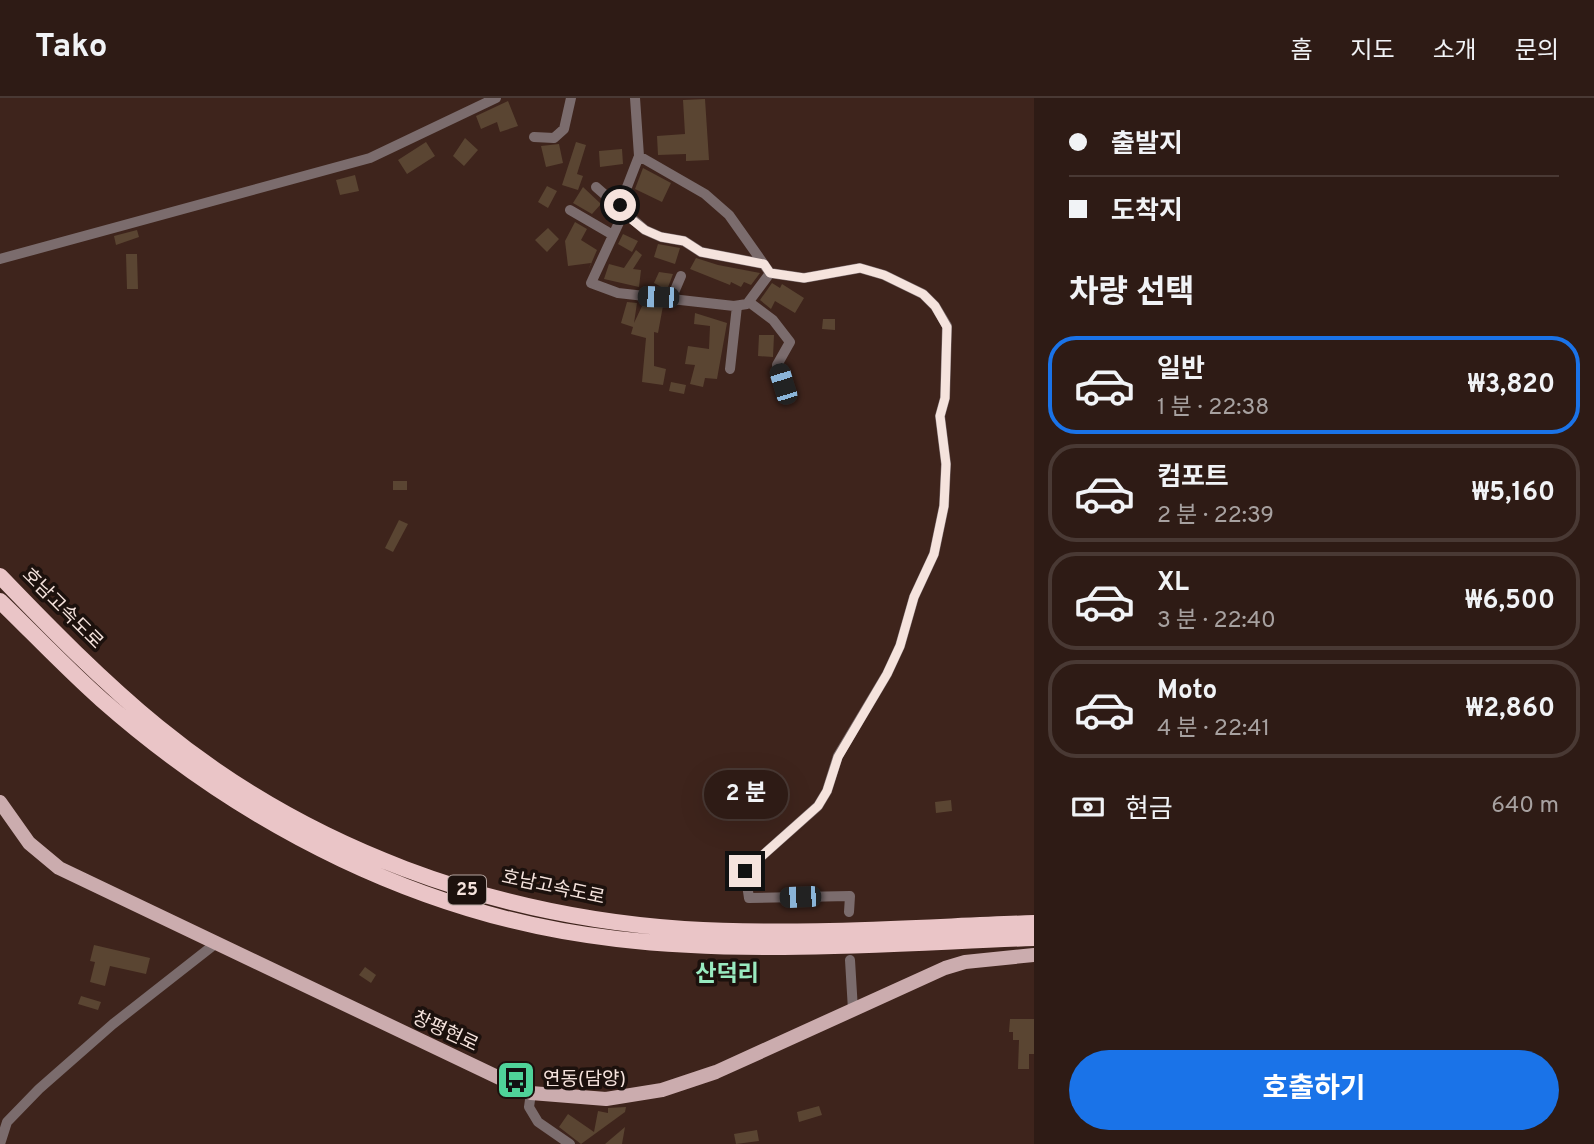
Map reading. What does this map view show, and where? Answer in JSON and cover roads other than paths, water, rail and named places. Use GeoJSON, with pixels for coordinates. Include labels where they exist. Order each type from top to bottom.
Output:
{"type":"FeatureCollection","features":[{"type":"Feature","properties":{"kind":"highway","name":"호남고속도로"},"geometry":{"type":"LineString","coordinates":[[0,576],[102,678],[159,728],[216,770],[274,808],[333,839],[438,882],[541,910],[610,922],[685,929],[768,931],[1034,923]]}},
{"type":"Feature","properties":{"kind":"highway","name":"호남고속도로"},"geometry":{"type":"LineString","coordinates":[[0,600],[103,701],[209,783],[268,821],[385,880],[539,927],[615,939],[751,947],[1034,938]]}},
{"type":"Feature","properties":{"kind":"main road","name":"창평현로"},"geometry":{"type":"LineString","coordinates":[[0,802],[29,843],[59,868],[531,1093],[606,1099],[662,1090],[716,1072],[965,962],[1034,955]]}},
{"type":"Feature","properties":{"kind":"street"},"geometry":{"type":"LineString","coordinates":[[0,259],[370,158],[496,98]]}},
{"type":"Feature","properties":{"kind":"street"},"geometry":{"type":"LineString","coordinates":[[534,137],[554,138],[564,129],[571,98]]}},
{"type":"Feature","properties":{"kind":"street"},"geometry":{"type":"LineString","coordinates":[[635,98],[639,156],[620,205],[622,216],[591,283],[618,293],[737,306],[749,302],[767,268]]}},
{"type":"Feature","properties":{"kind":"street"},"geometry":{"type":"LineString","coordinates":[[639,156],[705,194],[729,215],[767,268]]}},
{"type":"Feature","properties":{"kind":"street"},"geometry":{"type":"LineString","coordinates":[[596,187],[645,230],[661,237],[684,241],[701,252],[804,278],[860,268],[884,275],[923,294],[947,327],[945,398],[940,416],[945,453],[944,506],[934,554],[914,597],[900,646],[887,674],[838,757],[827,791],[818,806],[745,871],[749,898],[850,896],[849,912]]}},
{"type":"Feature","properties":{"kind":"street"},"geometry":{"type":"LineString","coordinates":[[570,210],[613,235]]}},
{"type":"Feature","properties":{"kind":"street"},"geometry":{"type":"LineString","coordinates":[[672,297],[681,276]]}},
{"type":"Feature","properties":{"kind":"street"},"geometry":{"type":"LineString","coordinates":[[749,302],[773,320],[790,342],[777,365],[783,384]]}},
{"type":"Feature","properties":{"kind":"street"},"geometry":{"type":"LineString","coordinates":[[730,369],[737,306]]}},
{"type":"Feature","properties":{"kind":"street"},"geometry":{"type":"LineString","coordinates":[[0,1144],[7,1122],[39,1089],[113,1024],[215,944]]}},
{"type":"Feature","properties":{"kind":"street"},"geometry":{"type":"LineString","coordinates":[[850,960],[853,1010]]}},
{"type":"Feature","properties":{"kind":"street"},"geometry":{"type":"LineString","coordinates":[[531,1093],[528,1107],[538,1122],[570,1144]]}},
{"type":"Feature","properties":{"kind":"place","name":"연동(담양)"},"geometry":{"type":"Point","coordinates":[516,1080]}},
{"type":"Feature","properties":{"kind":"district","name":"산덕리"},"geometry":{"type":"Point","coordinates":[727,975]}}]}
